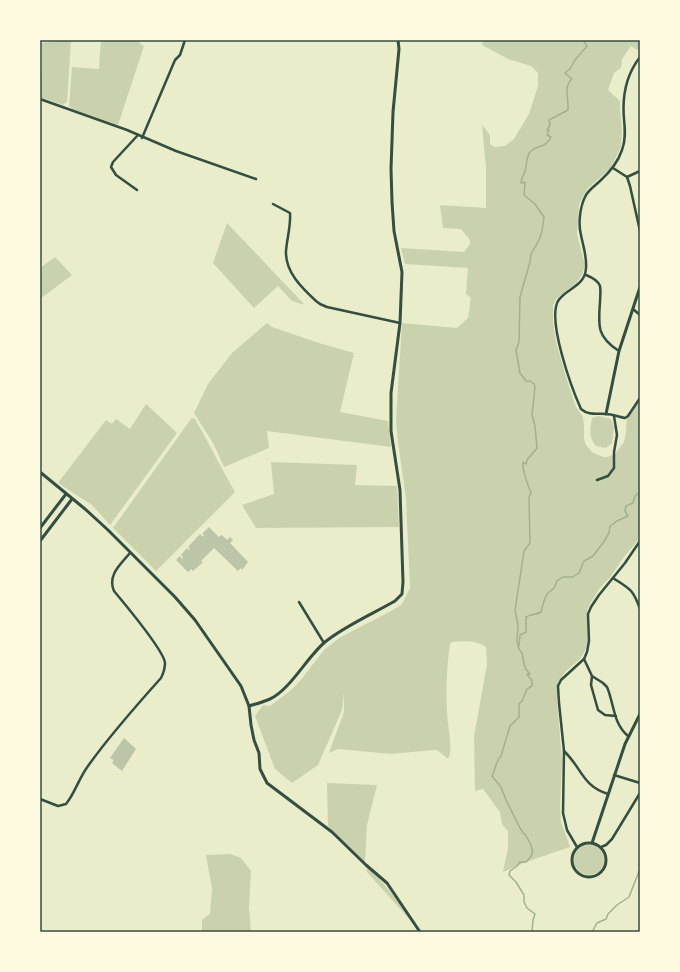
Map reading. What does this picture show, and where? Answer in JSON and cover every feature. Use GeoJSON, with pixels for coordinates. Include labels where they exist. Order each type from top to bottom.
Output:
{"type":"FeatureCollection","features":[{"type":"Feature","properties":{"kind":"street"},"geometry":{"type":"LineString","coordinates":[[142,138],[175,60],[180,55],[185,40]]}},
{"type":"Feature","properties":{"kind":"street"},"geometry":{"type":"LineString","coordinates":[[249,706],[270,699],[278,694],[324,643],[335,635],[395,601],[402,594],[403,582],[400,490],[391,431],[392,386],[400,323],[402,272],[394,231],[391,169],[391,145],[399,49],[398,40]]}},
{"type":"Feature","properties":{"kind":"street"},"geometry":{"type":"LineString","coordinates":[[640,57],[634,65],[628,78],[624,93],[623,108],[625,138],[623,149],[613,168],[585,196],[581,211],[580,233],[587,258],[586,275],[574,288],[558,301],[556,309],[558,339],[567,371],[581,409],[590,414],[606,414],[625,418],[640,398]]}},
{"type":"Feature","properties":{"kind":"street"},"geometry":{"type":"LineString","coordinates":[[40,98],[231,172],[256,179]]}},
{"type":"Feature","properties":{"kind":"street"},"geometry":{"type":"LineString","coordinates":[[137,190],[116,175],[111,166],[138,135]]}},
{"type":"Feature","properties":{"kind":"street"},"geometry":{"type":"LineString","coordinates":[[613,168],[626,177],[630,186],[640,231]]}},
{"type":"Feature","properties":{"kind":"street"},"geometry":{"type":"LineString","coordinates":[[626,177],[640,171]]}},
{"type":"Feature","properties":{"kind":"street"},"geometry":{"type":"LineString","coordinates":[[273,204],[290,213],[286,253],[288,266],[293,276],[316,301],[324,306],[400,323]]}},
{"type":"Feature","properties":{"kind":"street"},"geometry":{"type":"LineString","coordinates":[[586,275],[596,280],[600,287],[599,329],[602,336],[610,345],[619,351]]}},
{"type":"Feature","properties":{"kind":"street"},"geometry":{"type":"LineString","coordinates":[[606,414],[619,351],[640,287]]}},
{"type":"Feature","properties":{"kind":"street"},"geometry":{"type":"LineString","coordinates":[[632,308],[640,315]]}},
{"type":"Feature","properties":{"kind":"street"},"geometry":{"type":"LineString","coordinates":[[597,480],[608,476],[614,468],[614,454],[617,435],[614,416]]}},
{"type":"Feature","properties":{"kind":"street"},"geometry":{"type":"LineString","coordinates":[[40,472],[108,530],[175,597],[195,620],[241,686],[249,706],[251,725],[260,768],[268,784],[332,832],[387,883],[420,932]]}},
{"type":"Feature","properties":{"kind":"street"},"geometry":{"type":"LineString","coordinates":[[40,528],[66,494]]}},
{"type":"Feature","properties":{"kind":"street"},"geometry":{"type":"LineString","coordinates":[[40,541],[72,498]]}},
{"type":"Feature","properties":{"kind":"street"},"geometry":{"type":"LineString","coordinates":[[577,847],[568,834],[564,818],[564,751],[558,686],[561,680],[584,659],[590,640],[588,614],[590,607],[640,541]]}},
{"type":"Feature","properties":{"kind":"street"},"geometry":{"type":"LineString","coordinates":[[40,799],[58,806],[66,804],[86,768],[103,745],[164,672],[165,663],[163,656],[114,591],[112,586],[113,574],[130,553]]}},
{"type":"Feature","properties":{"kind":"street"},"geometry":{"type":"LineString","coordinates":[[613,578],[628,587],[635,595],[640,609]]}},
{"type":"Feature","properties":{"kind":"street"},"geometry":{"type":"LineString","coordinates":[[300,602],[324,643]]}},
{"type":"Feature","properties":{"kind":"street"},"geometry":{"type":"LineString","coordinates":[[584,659],[592,676],[591,685],[598,710],[605,715],[616,716]]}},
{"type":"Feature","properties":{"kind":"street"},"geometry":{"type":"LineString","coordinates":[[592,676],[607,686],[622,731],[628,736]]}},
{"type":"Feature","properties":{"kind":"street"},"geometry":{"type":"LineString","coordinates":[[592,843],[628,736],[640,714]]}},
{"type":"Feature","properties":{"kind":"street"},"geometry":{"type":"LineString","coordinates":[[564,751],[591,786],[608,794]]}},
{"type":"Feature","properties":{"kind":"street"},"geometry":{"type":"LineString","coordinates":[[614,775],[640,783]]}},
{"type":"Feature","properties":{"kind":"street"},"geometry":{"type":"LineString","coordinates":[[601,847],[606,845],[612,839],[640,793]]}},
{"type":"Feature","properties":{"kind":"street"},"geometry":{"type":"LineString","coordinates":[[584,843],[592,843],[601,847],[607,858],[606,866],[601,872],[590,877],[578,873],[573,866],[572,858],[577,847],[584,843]]}},
{"type":"Feature","properties":{"kind":"green space"},"geometry":{"type":"Polygon","coordinates":[[[71,40],[67,102],[63,105],[40,97],[40,73],[42,73],[42,43],[71,40]]]}},
{"type":"Feature","properties":{"kind":"green space"},"geometry":{"type":"Polygon","coordinates":[[[101,40],[141,40],[140,44],[144,46],[118,125],[72,109],[69,106],[72,67],[99,69],[101,40]]]}},
{"type":"Feature","properties":{"kind":"green space"},"geometry":{"type":"Polygon","coordinates":[[[483,40],[517,40],[521,42],[522,40],[640,40],[640,47],[637,50],[631,46],[622,59],[621,68],[614,73],[608,90],[620,101],[622,130],[621,147],[610,169],[588,188],[579,204],[577,234],[585,265],[582,275],[577,282],[556,299],[553,306],[553,323],[556,342],[569,387],[576,407],[583,417],[584,439],[586,445],[592,452],[603,457],[608,457],[615,454],[624,442],[627,417],[640,399],[640,538],[611,576],[599,589],[591,602],[587,610],[588,643],[584,653],[580,659],[566,671],[558,682],[557,702],[562,760],[560,808],[561,822],[570,847],[526,862],[503,872],[508,848],[508,831],[502,824],[500,812],[483,789],[475,791],[474,736],[487,665],[486,647],[478,643],[461,641],[452,642],[450,644],[446,688],[450,745],[448,759],[437,750],[391,754],[338,749],[329,753],[344,712],[344,693],[342,710],[318,765],[292,783],[275,769],[255,716],[263,705],[270,706],[290,691],[300,681],[324,650],[339,638],[402,604],[410,588],[406,498],[396,420],[402,323],[457,328],[468,318],[471,298],[466,294],[468,268],[405,264],[401,248],[464,252],[470,244],[470,240],[461,229],[443,228],[440,205],[486,208],[486,167],[482,125],[490,135],[490,144],[494,147],[505,146],[514,139],[529,114],[538,86],[538,73],[531,66],[508,59],[482,45],[483,40]]]}},
{"type":"Feature","properties":{"kind":"green space"},"geometry":{"type":"Polygon","coordinates":[[[227,223],[305,305],[292,301],[278,286],[254,308],[213,263],[227,223]]]}},
{"type":"Feature","properties":{"kind":"green space"},"geometry":{"type":"Polygon","coordinates":[[[55,257],[72,275],[40,299],[40,268],[55,257]]]}},
{"type":"Feature","properties":{"kind":"green space"},"geometry":{"type":"Polygon","coordinates":[[[267,323],[272,327],[354,353],[340,412],[388,421],[391,447],[267,431],[269,448],[224,467],[213,443],[194,413],[208,384],[233,352],[267,323]]]}},
{"type":"Feature","properties":{"kind":"green space"},"geometry":{"type":"Polygon","coordinates":[[[146,404],[177,433],[110,525],[92,505],[58,483],[106,420],[112,424],[116,419],[130,429],[146,404]]]}},
{"type":"Feature","properties":{"kind":"green space"},"geometry":{"type":"Polygon","coordinates":[[[599,416],[611,419],[614,427],[612,443],[606,448],[596,446],[591,436],[590,429],[592,418],[599,416]]]}},
{"type":"Feature","properties":{"kind":"green space"},"geometry":{"type":"Polygon","coordinates":[[[193,418],[195,419],[235,492],[156,571],[113,528],[193,418]]]}},
{"type":"Feature","properties":{"kind":"green space"},"geometry":{"type":"Polygon","coordinates":[[[271,462],[357,465],[355,485],[397,486],[399,527],[256,528],[242,505],[274,494],[271,462]]]}},
{"type":"Feature","properties":{"kind":"green space"},"geometry":{"type":"Polygon","coordinates":[[[327,783],[377,785],[367,825],[365,862],[328,826],[327,783]]]}},
{"type":"Feature","properties":{"kind":"green space"},"geometry":{"type":"Polygon","coordinates":[[[589,845],[600,849],[604,860],[600,871],[589,875],[578,871],[574,860],[578,849],[589,845]]]}},
{"type":"Feature","properties":{"kind":"green space"},"geometry":{"type":"Polygon","coordinates":[[[230,854],[241,858],[251,871],[249,908],[251,932],[201,932],[202,920],[210,914],[212,889],[206,855],[230,854]]]}},
{"type":"Feature","properties":{"kind":"green space"},"geometry":{"type":"Polygon","coordinates":[[[367,868],[386,886],[412,922],[367,872],[367,868]]]}},
{"type":"Feature","properties":{"kind":"building"},"geometry":{"type":"Polygon","coordinates":[[[209,527],[219,537],[222,535],[227,540],[230,537],[233,540],[230,543],[248,562],[242,570],[241,568],[238,571],[214,548],[201,561],[203,562],[193,571],[191,569],[188,572],[176,560],[180,556],[182,559],[183,557],[181,555],[187,548],[188,550],[190,549],[188,547],[200,534],[203,537],[204,535],[202,534],[209,527]]]}},
{"type":"Feature","properties":{"kind":"building"},"geometry":{"type":"Polygon","coordinates":[[[124,738],[136,749],[122,771],[112,763],[114,760],[110,758],[124,738]]]}},
{"type":"Feature","properties":{"kind":"waterway"},"geometry":{"type":"LineString","coordinates":[[532,932],[535,914],[527,908],[524,902],[524,895],[516,882],[509,875],[510,871],[520,862],[526,862],[532,854],[532,848],[521,830],[501,787],[492,776],[501,756],[510,726],[519,717],[519,704],[522,701],[527,689],[532,686],[532,681],[527,674],[530,674],[525,668],[522,653],[519,649],[517,641],[518,625],[515,610],[524,551],[530,543],[529,498],[531,492],[523,469],[523,462],[526,464],[527,460],[537,448],[535,426],[532,415],[535,387],[530,381],[526,381],[520,373],[516,350],[519,342],[520,297],[531,254],[542,231],[544,217],[535,204],[524,195],[525,182],[521,183],[521,180],[530,152],[544,145],[551,137],[547,135],[549,130],[547,130],[550,125],[549,120],[568,110],[567,89],[569,82],[572,79],[565,73],[570,69],[575,60],[587,46],[583,40]]}},
{"type":"Feature","properties":{"kind":"waterway"},"geometry":{"type":"LineString","coordinates":[[519,646],[520,635],[526,632],[526,617],[541,612],[547,594],[554,588],[557,581],[563,577],[573,577],[579,573],[584,561],[593,556],[603,543],[609,533],[610,526],[628,516],[625,511],[626,506],[633,503],[635,496],[640,492]]}},
{"type":"Feature","properties":{"kind":"waterway"},"geometry":{"type":"LineString","coordinates":[[592,932],[597,923],[606,919],[608,914],[617,905],[629,897],[640,869]]}}]}
